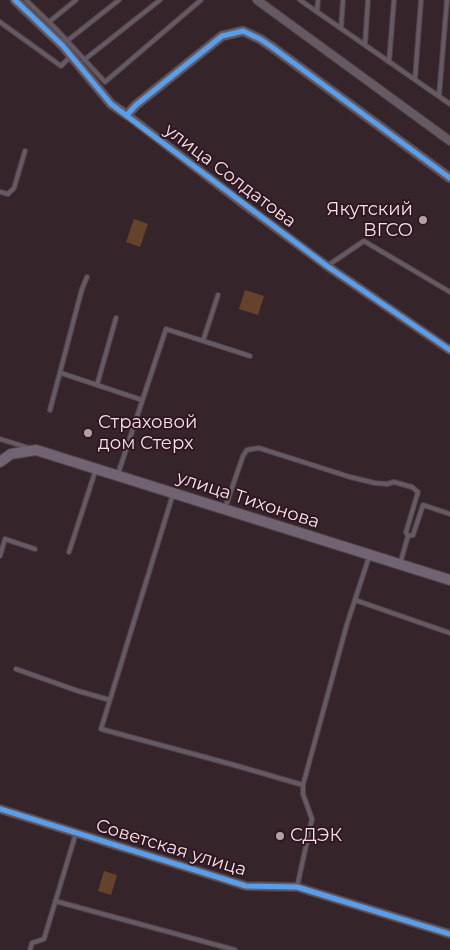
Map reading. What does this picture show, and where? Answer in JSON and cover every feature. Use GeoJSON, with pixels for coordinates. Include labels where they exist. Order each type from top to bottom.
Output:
{"type":"FeatureCollection","features":[{"type":"Feature","properties":{"kind":"main road","name":"улица Тихонова"},"geometry":{"type":"LineString","coordinates":[[36,450],[450,580]]}},
{"type":"Feature","properties":{"kind":"main road"},"geometry":{"type":"LineString","coordinates":[[0,462],[11,454],[36,450]]}},
{"type":"Feature","properties":{"kind":"street","name":"улица Солдатова"},"geometry":{"type":"LineString","coordinates":[[15,0],[63,46],[70,57],[111,104],[327,266],[450,350]]}},
{"type":"Feature","properties":{"kind":"street"},"geometry":{"type":"LineString","coordinates":[[256,0],[450,141]]}},
{"type":"Feature","properties":{"kind":"street"},"geometry":{"type":"LineString","coordinates":[[127,115],[136,105],[222,36],[243,32],[260,39],[450,178]]}},
{"type":"Feature","properties":{"kind":"street","name":"Советская улица"},"geometry":{"type":"LineString","coordinates":[[0,809],[246,886],[297,886],[450,934]]}},
{"type":"Feature","properties":{"kind":"lane"},"geometry":{"type":"LineString","coordinates":[[49,22],[76,0]]}},
{"type":"Feature","properties":{"kind":"lane"},"geometry":{"type":"LineString","coordinates":[[67,41],[119,0]]}},
{"type":"Feature","properties":{"kind":"lane"},"geometry":{"type":"LineString","coordinates":[[84,60],[160,0]]}},
{"type":"Feature","properties":{"kind":"lane"},"geometry":{"type":"LineString","coordinates":[[30,1],[105,82],[201,0]]}},
{"type":"Feature","properties":{"kind":"lane"},"geometry":{"type":"LineString","coordinates":[[300,0],[450,104]]}},
{"type":"Feature","properties":{"kind":"lane"},"geometry":{"type":"LineString","coordinates":[[317,12],[318,0]]}},
{"type":"Feature","properties":{"kind":"lane"},"geometry":{"type":"LineString","coordinates":[[341,28],[343,0]]}},
{"type":"Feature","properties":{"kind":"lane"},"geometry":{"type":"LineString","coordinates":[[365,45],[368,0]]}},
{"type":"Feature","properties":{"kind":"lane"},"geometry":{"type":"LineString","coordinates":[[389,62],[394,0]]}},
{"type":"Feature","properties":{"kind":"lane"},"geometry":{"type":"LineString","coordinates":[[415,79],[421,0]]}},
{"type":"Feature","properties":{"kind":"lane"},"geometry":{"type":"LineString","coordinates":[[439,96],[447,0]]}},
{"type":"Feature","properties":{"kind":"lane"},"geometry":{"type":"LineString","coordinates":[[0,22],[61,66],[70,57]]}},
{"type":"Feature","properties":{"kind":"lane"},"geometry":{"type":"LineString","coordinates":[[0,192],[8,194],[14,188],[25,151]]}},
{"type":"Feature","properties":{"kind":"lane"},"geometry":{"type":"LineString","coordinates":[[327,266],[364,241],[450,292]]}},
{"type":"Feature","properties":{"kind":"lane"},"geometry":{"type":"LineString","coordinates":[[50,410],[82,289],[87,277]]}},
{"type":"Feature","properties":{"kind":"lane"},"geometry":{"type":"LineString","coordinates":[[203,341],[218,295]]}},
{"type":"Feature","properties":{"kind":"lane"},"geometry":{"type":"LineString","coordinates":[[97,385],[116,318]]}},
{"type":"Feature","properties":{"kind":"lane"},"geometry":{"type":"LineString","coordinates":[[117,476],[166,329],[250,356]]}},
{"type":"Feature","properties":{"kind":"lane"},"geometry":{"type":"LineString","coordinates":[[61,373],[142,400]]}},
{"type":"Feature","properties":{"kind":"lane"},"geometry":{"type":"LineString","coordinates":[[0,438],[36,450]]}},
{"type":"Feature","properties":{"kind":"lane"},"geometry":{"type":"LineString","coordinates":[[224,510],[242,456],[247,450],[260,448],[350,477],[375,483],[387,484],[394,482],[418,492],[406,532],[408,536],[400,565]]}},
{"type":"Feature","properties":{"kind":"lane"},"geometry":{"type":"LineString","coordinates":[[69,552],[96,469]]}},
{"type":"Feature","properties":{"kind":"lane"},"geometry":{"type":"LineString","coordinates":[[173,494],[102,730],[303,785]]}},
{"type":"Feature","properties":{"kind":"lane"},"geometry":{"type":"LineString","coordinates":[[408,536],[413,536],[422,505],[450,514]]}},
{"type":"Feature","properties":{"kind":"lane"},"geometry":{"type":"LineString","coordinates":[[0,556],[5,540],[35,549]]}},
{"type":"Feature","properties":{"kind":"lane"},"geometry":{"type":"LineString","coordinates":[[297,886],[312,818],[303,794],[303,785],[369,556]]}},
{"type":"Feature","properties":{"kind":"lane"},"geometry":{"type":"LineString","coordinates":[[355,600],[450,633]]}},
{"type":"Feature","properties":{"kind":"lane"},"geometry":{"type":"LineString","coordinates":[[16,669],[110,700]]}},
{"type":"Feature","properties":{"kind":"lane"},"geometry":{"type":"LineString","coordinates":[[30,950],[32,943],[44,939],[76,833]]}},
{"type":"Feature","properties":{"kind":"lane"},"geometry":{"type":"LineString","coordinates":[[56,901],[235,950]]}},
{"type":"Feature","properties":{"kind":"shaded area"},"geometry":{"type":"Polygon","coordinates":[[[134,219],[148,224],[140,247],[126,242],[134,219]]]}},
{"type":"Feature","properties":{"kind":"shaded area"},"geometry":{"type":"Polygon","coordinates":[[[245,290],[264,296],[258,315],[239,309],[245,290]]]}},
{"type":"Feature","properties":{"kind":"shaded area"},"geometry":{"type":"Polygon","coordinates":[[[104,871],[117,875],[111,895],[98,891],[104,871]]]}},
{"type":"Feature","properties":{"kind":"cycle path"},"geometry":{"type":"LineString","coordinates":[[15,0],[63,46],[111,104],[327,266],[450,350]]}},
{"type":"Feature","properties":{"kind":"cycle path"},"geometry":{"type":"LineString","coordinates":[[127,115],[136,105],[222,36],[243,31],[272,47],[450,178]]}},
{"type":"Feature","properties":{"kind":"cycle path"},"geometry":{"type":"LineString","coordinates":[[0,809],[246,886],[297,887],[450,934]]}},
{"type":"Feature","properties":{"kind":"place","name":"Якутский ВГСО"},"geometry":{"type":"Point","coordinates":[423,220]}},
{"type":"Feature","properties":{"kind":"place","name":"Страховой дом Стерх"},"geometry":{"type":"Point","coordinates":[88,433]}},
{"type":"Feature","properties":{"kind":"place","name":"СДЭК"},"geometry":{"type":"Point","coordinates":[280,836]}}]}
